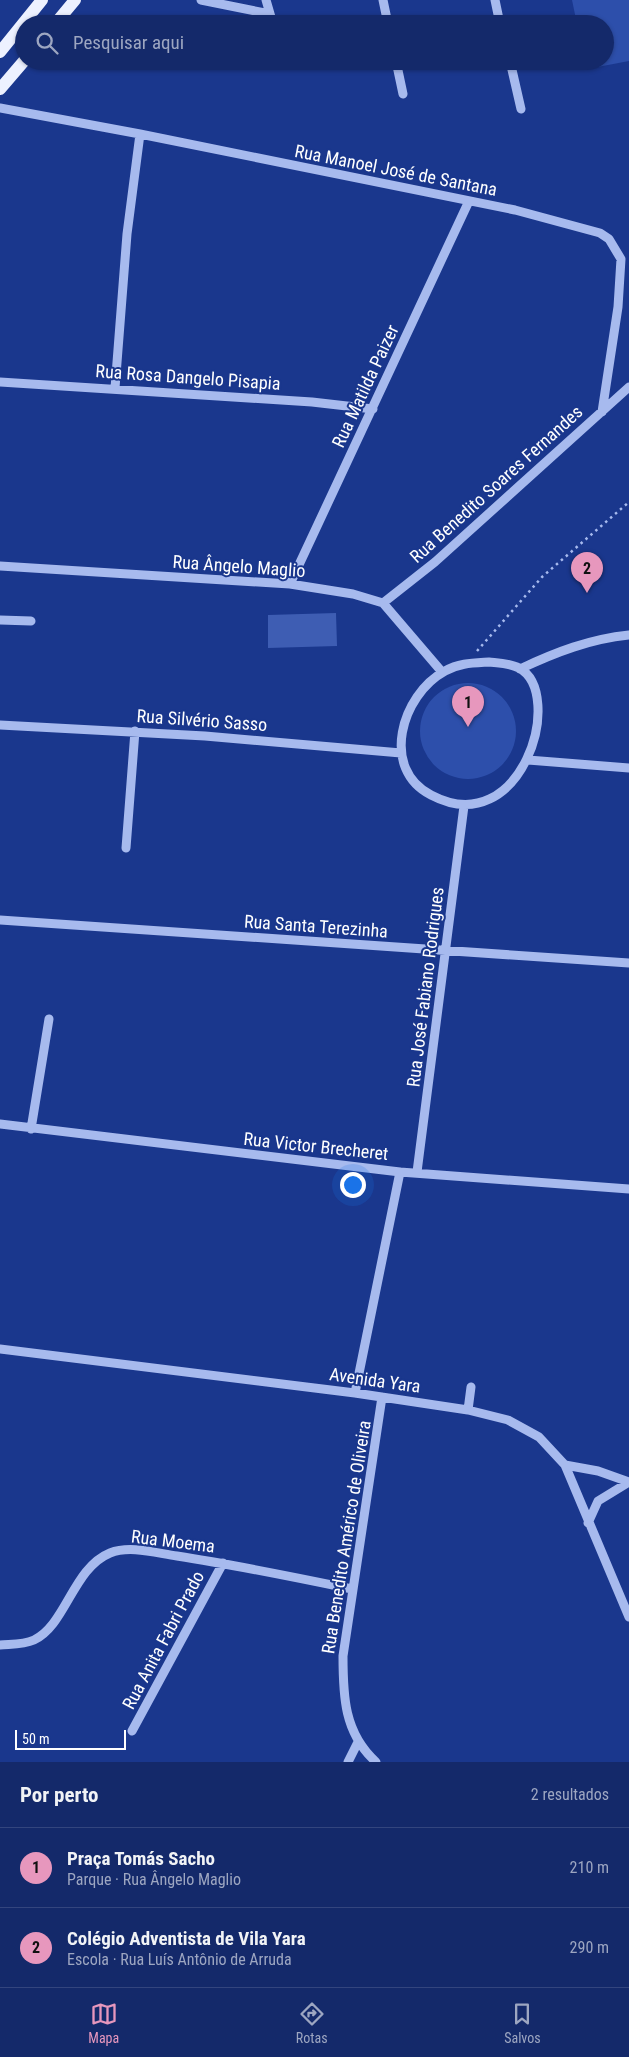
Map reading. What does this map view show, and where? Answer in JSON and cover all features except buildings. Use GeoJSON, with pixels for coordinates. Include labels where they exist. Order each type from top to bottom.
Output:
{"type":"FeatureCollection","features":[{"type":"Feature","properties":{"kind":"main road"},"geometry":{"type":"LineString","coordinates":[[30,15],[42,0]]}},
{"type":"Feature","properties":{"kind":"main road"},"geometry":{"type":"LineString","coordinates":[[62,15],[75,0]]}},
{"type":"Feature","properties":{"kind":"main road"},"geometry":{"type":"LineString","coordinates":[[0,52],[15,33]]}},
{"type":"Feature","properties":{"kind":"main road"},"geometry":{"type":"LineString","coordinates":[[0,89],[16,70]]}},
{"type":"Feature","properties":{"kind":"street"},"geometry":{"type":"LineString","coordinates":[[200,0],[270,14],[266,0]]}},
{"type":"Feature","properties":{"kind":"street"},"geometry":{"type":"LineString","coordinates":[[383,0],[386,15]]}},
{"type":"Feature","properties":{"kind":"street"},"geometry":{"type":"LineString","coordinates":[[495,0],[498,15]]}},
{"type":"Feature","properties":{"kind":"street"},"geometry":{"type":"LineString","coordinates":[[398,70],[403,94]]}},
{"type":"Feature","properties":{"kind":"street"},"geometry":{"type":"LineString","coordinates":[[512,70],[521,109]]}},
{"type":"Feature","properties":{"kind":"street","name":"Rua Manoel José de Santana"},"geometry":{"type":"LineString","coordinates":[[0,108],[140,134],[515,210],[600,233],[616,249],[621,259],[618,307],[602,412]]}},
{"type":"Feature","properties":{"kind":"street"},"geometry":{"type":"LineString","coordinates":[[115,388],[127,234],[140,134]]}},
{"type":"Feature","properties":{"kind":"street","name":"Rua Matilda Paizer"},"geometry":{"type":"LineString","coordinates":[[290,584],[469,201]]}},
{"type":"Feature","properties":{"kind":"street","name":"Rua Rosa Dangelo Pisapia"},"geometry":{"type":"LineString","coordinates":[[0,382],[115,388],[373,408]]}},
{"type":"Feature","properties":{"kind":"street","name":"Rua Benedito Soares Fernandes"},"geometry":{"type":"LineString","coordinates":[[383,602],[435,562],[629,388]]}},
{"type":"Feature","properties":{"kind":"street","name":"Rua Ângelo Maglio"},"geometry":{"type":"LineString","coordinates":[[0,566],[290,584],[353,594],[383,602]]}},
{"type":"Feature","properties":{"kind":"street"},"geometry":{"type":"LineString","coordinates":[[383,602],[442,672]]}},
{"type":"Feature","properties":{"kind":"street"},"geometry":{"type":"LineString","coordinates":[[0,620],[31,621]]}},
{"type":"Feature","properties":{"kind":"street"},"geometry":{"type":"LineString","coordinates":[[520,668],[535,690],[538,707],[536,731],[528,760],[513,782],[495,796],[464,806],[446,803],[420,788],[406,771],[401,753],[401,737],[410,707],[421,691],[442,672],[466,663],[489,662],[520,668],[560,650],[606,637],[629,635]]}},
{"type":"Feature","properties":{"kind":"street","name":"Rua Silvério Sasso"},"geometry":{"type":"LineString","coordinates":[[0,725],[135,732],[401,753]]}},
{"type":"Feature","properties":{"kind":"street"},"geometry":{"type":"LineString","coordinates":[[126,848],[135,732]]}},
{"type":"Feature","properties":{"kind":"street"},"geometry":{"type":"LineString","coordinates":[[528,760],[629,768]]}},
{"type":"Feature","properties":{"kind":"street","name":"Rua José Fabiano Rodrigues"},"geometry":{"type":"LineString","coordinates":[[417,1172],[447,952],[464,806]]}},
{"type":"Feature","properties":{"kind":"street","name":"Rua Santa Terezinha"},"geometry":{"type":"LineString","coordinates":[[0,920],[629,963]]}},
{"type":"Feature","properties":{"kind":"street"},"geometry":{"type":"LineString","coordinates":[[31,1130],[49,1020]]}},
{"type":"Feature","properties":{"kind":"street","name":"Rua Victor Brecheret"},"geometry":{"type":"LineString","coordinates":[[0,1124],[31,1130],[400,1172],[629,1189]]}},
{"type":"Feature","properties":{"kind":"street"},"geometry":{"type":"LineString","coordinates":[[355,1392],[400,1172]]}},
{"type":"Feature","properties":{"kind":"street","name":"Avenida Yara"},"geometry":{"type":"LineString","coordinates":[[0,1349],[355,1392],[382,1398],[468,1410],[508,1420],[539,1437],[565,1464],[588,1523],[629,1617]]}},
{"type":"Feature","properties":{"kind":"street"},"geometry":{"type":"LineString","coordinates":[[468,1410],[471,1387]]}},
{"type":"Feature","properties":{"kind":"street","name":"Rua Benedito Américo de Oliveira"},"geometry":{"type":"LineString","coordinates":[[376,1762],[358,1742],[346,1711],[343,1695],[342,1656],[382,1398]]}},
{"type":"Feature","properties":{"kind":"street"},"geometry":{"type":"LineString","coordinates":[[565,1464],[598,1471],[629,1482]]}},
{"type":"Feature","properties":{"kind":"street"},"geometry":{"type":"LineString","coordinates":[[588,1523],[598,1501],[629,1482]]}},
{"type":"Feature","properties":{"kind":"street","name":"Rua Moema"},"geometry":{"type":"LineString","coordinates":[[0,1645],[22,1644],[35,1640],[55,1620],[88,1568],[111,1552],[141,1551],[223,1563],[352,1589]]}},
{"type":"Feature","properties":{"kind":"street","name":"Rua Anita Fabri Prado"},"geometry":{"type":"LineString","coordinates":[[132,1732],[223,1563]]}},
{"type":"Feature","properties":{"kind":"street"},"geometry":{"type":"LineString","coordinates":[[348,1762],[358,1742]]}},
{"type":"Feature","properties":{"kind":"path"},"geometry":{"type":"LineString","coordinates":[[466,663],[542,578],[629,502]]}},
{"type":"Feature","properties":{"kind":"shaded area"},"geometry":{"type":"Polygon","coordinates":[[[572,0],[629,0],[629,61],[614,64],[614,15],[575,15],[572,0]]]}},
{"type":"Feature","properties":{"kind":"shaded area"},"geometry":{"type":"Polygon","coordinates":[[[468,683],[486,687],[502,697],[512,713],[516,731],[512,749],[502,765],[486,775],[468,779],[450,775],[434,765],[424,749],[420,731],[424,713],[434,697],[450,687],[468,683]]]}},
{"type":"Feature","properties":{"kind":"place","name":"Colégio Adventista de Vila Yara"},"geometry":{"type":"Point","coordinates":[587,593]}},
{"type":"Feature","properties":{"kind":"place","name":"Praça Tomás Sacho"},"geometry":{"type":"Point","coordinates":[468,727]}}]}
